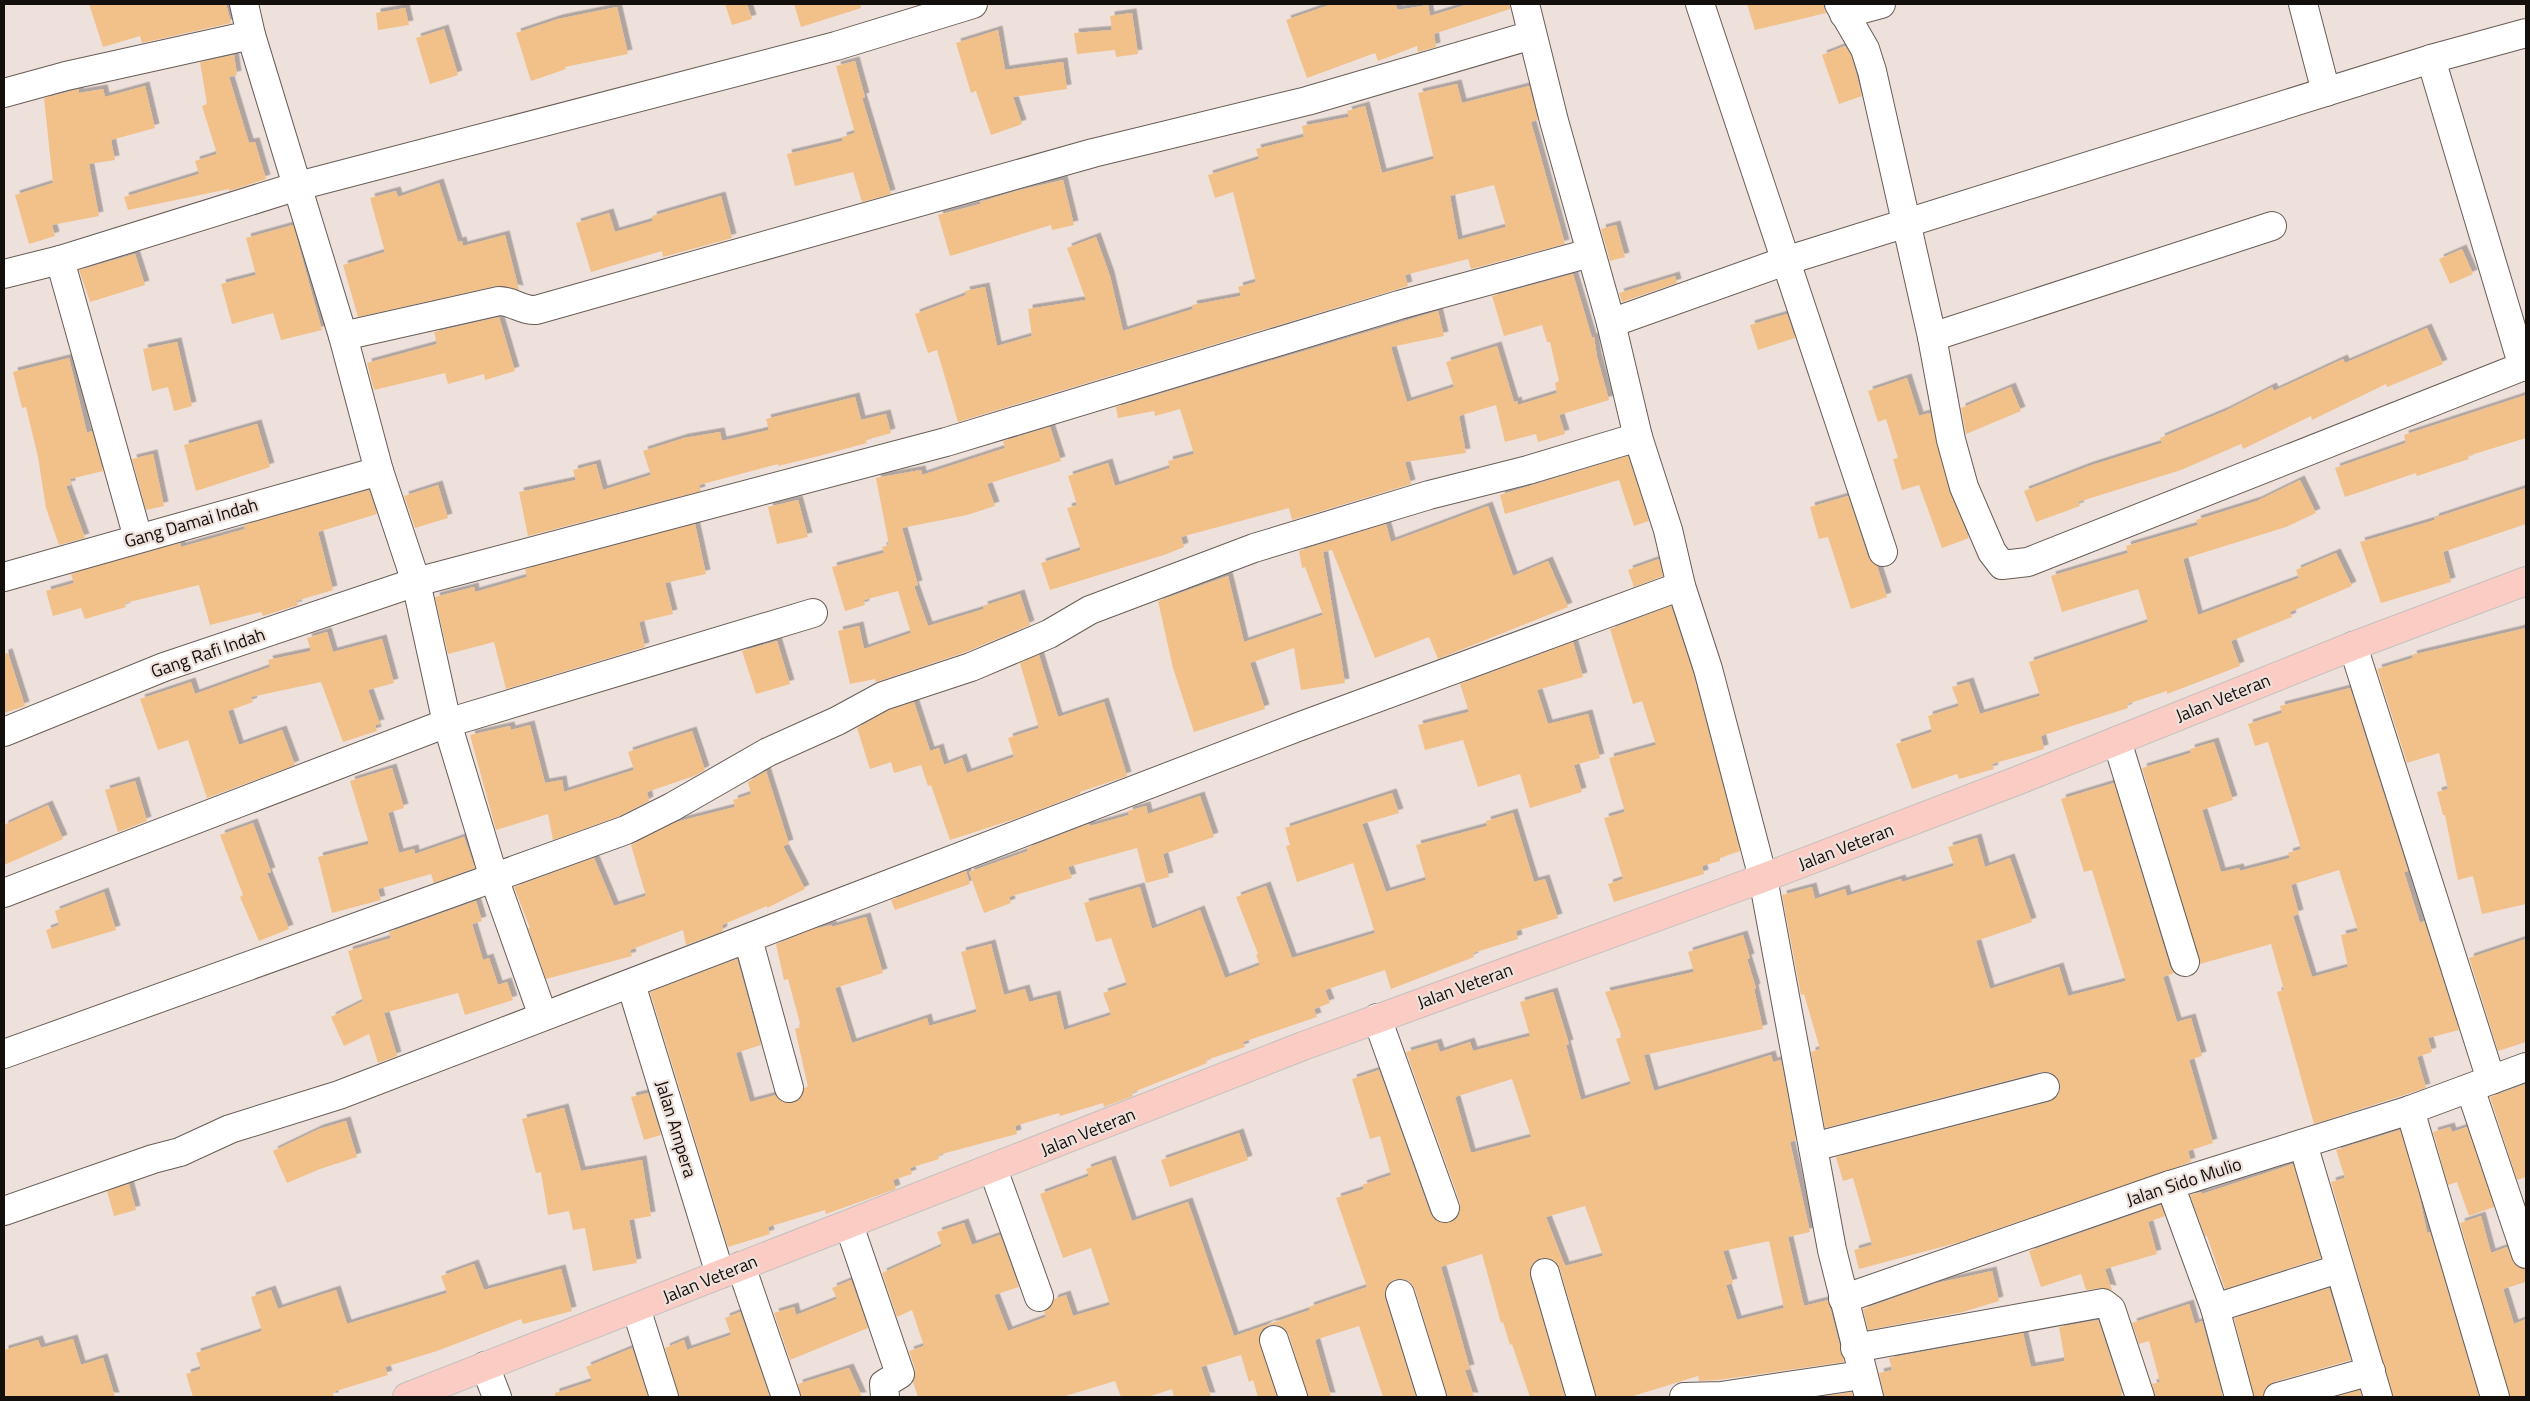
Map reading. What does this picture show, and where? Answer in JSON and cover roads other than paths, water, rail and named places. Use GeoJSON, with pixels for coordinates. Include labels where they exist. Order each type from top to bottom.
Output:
{"type":"FeatureCollection","features":[{"type":"Feature","properties":{"kind":"main road","name":"Jalan Veteran"},"geometry":{"type":"LineString","coordinates":[[414,1396],[485,1366],[1377,1018],[1763,878],[2117,741],[2353,646],[2526,581]]}},
{"type":"Feature","properties":{"kind":"street"},"geometry":{"type":"LineString","coordinates":[[244,4],[251,35],[343,336],[379,471],[416,582],[447,723],[494,878],[543,1016]]}},
{"type":"Feature","properties":{"kind":"street"},"geometry":{"type":"LineString","coordinates":[[4,274],[60,260],[298,186],[836,46],[973,4]]}},
{"type":"Feature","properties":{"kind":"street"},"geometry":{"type":"LineString","coordinates":[[1525,4],[1610,323],[1638,437],[1668,530],[1681,586],[1708,669],[1763,878],[1813,1147],[1844,1299],[1865,1386],[1684,1397]]}},
{"type":"Feature","properties":{"kind":"street"},"geometry":{"type":"LineString","coordinates":[[1700,4],[1883,552]]}},
{"type":"Feature","properties":{"kind":"street"},"geometry":{"type":"LineString","coordinates":[[1881,4],[1841,9],[1866,49],[1908,223],[1951,440],[1964,486],[1992,552],[2002,565],[2028,562],[2524,366],[2431,59]]}},
{"type":"Feature","properties":{"kind":"street"},"geometry":{"type":"LineString","coordinates":[[2303,4],[2326,92]]}},
{"type":"Feature","properties":{"kind":"street"},"geometry":{"type":"LineString","coordinates":[[1610,323],[1786,261],[2431,59],[2526,33]]}},
{"type":"Feature","properties":{"kind":"street"},"geometry":{"type":"LineString","coordinates":[[4,94],[66,76],[251,35]]}},
{"type":"Feature","properties":{"kind":"street"},"geometry":{"type":"LineString","coordinates":[[343,336],[499,301],[506,301],[526,311],[536,310],[1093,153],[1307,101],[1532,35]]}},
{"type":"Feature","properties":{"kind":"street"},"geometry":{"type":"LineString","coordinates":[[1932,338],[2272,226]]}},
{"type":"Feature","properties":{"kind":"street","name":"Gang Rafi Indah"},"geometry":{"type":"LineString","coordinates":[[4,732],[164,667],[416,582],[946,442],[1399,305],[1590,253]]}},
{"type":"Feature","properties":{"kind":"street"},"geometry":{"type":"LineString","coordinates":[[60,260],[138,538]]}},
{"type":"Feature","properties":{"kind":"street"},"geometry":{"type":"LineString","coordinates":[[4,1054],[626,830],[672,807],[768,752],[837,721],[883,696],[971,667],[1049,634],[1100,606],[1254,548],[1429,495],[1528,470],[1638,437]]}},
{"type":"Feature","properties":{"kind":"street","name":"Gang Damai Indah"},"geometry":{"type":"LineString","coordinates":[[4,577],[379,471]]}},
{"type":"Feature","properties":{"kind":"street"},"geometry":{"type":"LineString","coordinates":[[4,1211],[153,1159],[180,1152],[230,1129],[338,1095],[1298,728],[1681,586]]}},
{"type":"Feature","properties":{"kind":"street"},"geometry":{"type":"LineString","coordinates":[[4,893],[447,723],[813,613]]}},
{"type":"Feature","properties":{"kind":"street"},"geometry":{"type":"LineString","coordinates":[[2353,646],[2480,1084],[2526,1254]]}},
{"type":"Feature","properties":{"kind":"street"},"geometry":{"type":"LineString","coordinates":[[2117,741],[2184,962]]}},
{"type":"Feature","properties":{"kind":"street"},"geometry":{"type":"LineString","coordinates":[[748,939],[789,1088]]}},
{"type":"Feature","properties":{"kind":"street","name":"Jalan Ampera"},"geometry":{"type":"LineString","coordinates":[[631,984],[731,1270],[786,1397]]}},
{"type":"Feature","properties":{"kind":"street"},"geometry":{"type":"LineString","coordinates":[[1377,1018],[1445,1208]]}},
{"type":"Feature","properties":{"kind":"street","name":"Jalan Sido Mulio"},"geometry":{"type":"LineString","coordinates":[[1844,1299],[2170,1185],[2410,1110],[2526,1067]]}},
{"type":"Feature","properties":{"kind":"street"},"geometry":{"type":"LineString","coordinates":[[1813,1147],[2045,1087]]}},
{"type":"Feature","properties":{"kind":"street"},"geometry":{"type":"LineString","coordinates":[[2410,1110],[2495,1397]]}},
{"type":"Feature","properties":{"kind":"street"},"geometry":{"type":"LineString","coordinates":[[2303,1144],[2338,1269],[2378,1397]]}},
{"type":"Feature","properties":{"kind":"street"},"geometry":{"type":"LineString","coordinates":[[993,1169],[1039,1297]]}},
{"type":"Feature","properties":{"kind":"street"},"geometry":{"type":"LineString","coordinates":[[2170,1185],[2214,1308],[2239,1397]]}},
{"type":"Feature","properties":{"kind":"street"},"geometry":{"type":"LineString","coordinates":[[849,1224],[900,1374],[882,1387],[885,1397]]}},
{"type":"Feature","properties":{"kind":"street"},"geometry":{"type":"LineString","coordinates":[[2214,1308],[2338,1269]]}},
{"type":"Feature","properties":{"kind":"street"},"geometry":{"type":"LineString","coordinates":[[1545,1274],[1581,1397]]}},
{"type":"Feature","properties":{"kind":"street"},"geometry":{"type":"LineString","coordinates":[[1400,1294],[1432,1397]]}},
{"type":"Feature","properties":{"kind":"street"},"geometry":{"type":"LineString","coordinates":[[1855,1348],[2103,1303],[2111,1309],[2140,1397]]}},
{"type":"Feature","properties":{"kind":"street"},"geometry":{"type":"LineString","coordinates":[[636,1308],[664,1397]]}},
{"type":"Feature","properties":{"kind":"street"},"geometry":{"type":"LineString","coordinates":[[1274,1340],[1293,1397]]}},
{"type":"Feature","properties":{"kind":"street"},"geometry":{"type":"LineString","coordinates":[[485,1366],[497,1397]]}},
{"type":"Feature","properties":{"kind":"street"},"geometry":{"type":"LineString","coordinates":[[2278,1397],[2371,1371]]}}]}
